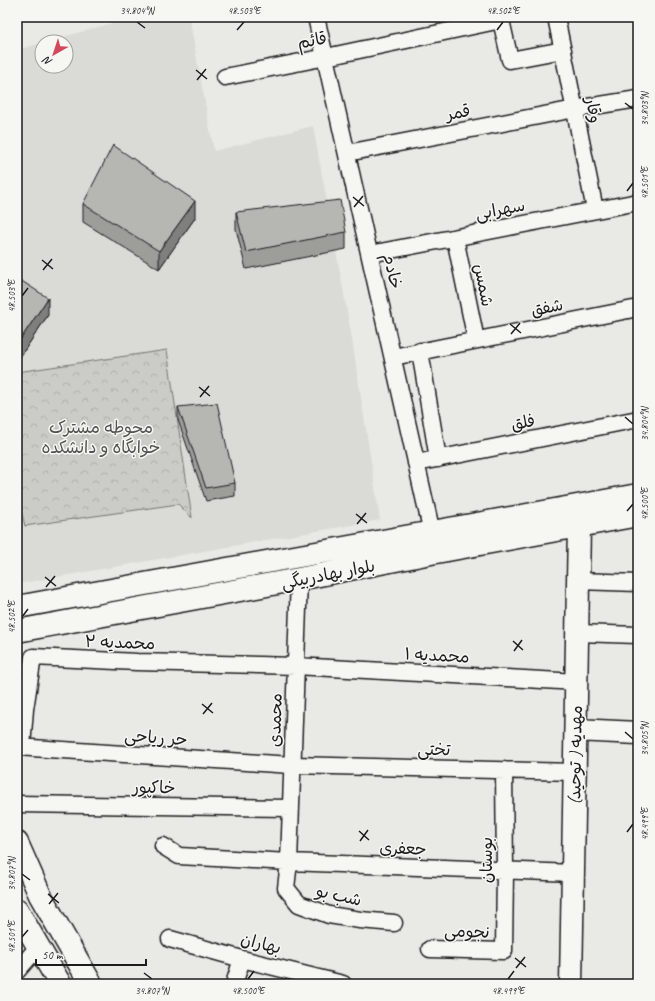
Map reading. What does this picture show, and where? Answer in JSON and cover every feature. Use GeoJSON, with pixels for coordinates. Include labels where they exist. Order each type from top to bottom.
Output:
{"type":"FeatureCollection","features":[{"type":"Feature","properties":{"kind":"main road","name":"بلوار بهادربیگی"},"geometry":{"type":"LineString","coordinates":[[17,631],[436,552],[577,516],[638,495]]}},
{"type":"Feature","properties":{"kind":"main road","name":"بلوار بهادربیگی"},"geometry":{"type":"LineString","coordinates":[[17,607],[432,533],[577,516],[638,515]]}},
{"type":"Feature","properties":{"kind":"main road","name":"مهدیه ( توحید)"},"geometry":{"type":"LineString","coordinates":[[571,984],[578,633],[577,516]]}},
{"type":"Feature","properties":{"kind":"main road"},"geometry":{"type":"LineString","coordinates":[[576,730],[638,733]]}},
{"type":"Feature","properties":{"kind":"main road"},"geometry":{"type":"LineString","coordinates":[[17,843],[40,895],[91,984]]}},
{"type":"Feature","properties":{"kind":"main road"},"geometry":{"type":"LineString","coordinates":[[17,910],[60,984]]}},
{"type":"Feature","properties":{"kind":"street","name":"خادم"},"geometry":{"type":"LineString","coordinates":[[316,17],[432,533]]}},
{"type":"Feature","properties":{"kind":"street","name":"وقار"},"geometry":{"type":"LineString","coordinates":[[556,17],[595,210]]}},
{"type":"Feature","properties":{"kind":"street","name":"قائم"},"geometry":{"type":"LineString","coordinates":[[225,77],[326,57],[501,18],[510,60],[563,50]]}},
{"type":"Feature","properties":{"kind":"street","name":"قمر"},"geometry":{"type":"LineString","coordinates":[[347,153],[575,109],[638,99]]}},
{"type":"Feature","properties":{"kind":"street","name":"سهرابی"},"geometry":{"type":"LineString","coordinates":[[370,254],[638,202]]}},
{"type":"Feature","properties":{"kind":"street","name":"شمس"},"geometry":{"type":"LineString","coordinates":[[455,238],[476,340]]}},
{"type":"Feature","properties":{"kind":"street","name":"شفق"},"geometry":{"type":"LineString","coordinates":[[393,357],[638,308]]}},
{"type":"Feature","properties":{"kind":"street"},"geometry":{"type":"LineString","coordinates":[[420,351],[438,459]]}},
{"type":"Feature","properties":{"kind":"street","name":"فلق"},"geometry":{"type":"LineString","coordinates":[[416,463],[638,419]]}},
{"type":"Feature","properties":{"kind":"street","name":"محمدی"},"geometry":{"type":"LineString","coordinates":[[289,862],[299,579]]}},
{"type":"Feature","properties":{"kind":"street"},"geometry":{"type":"LineString","coordinates":[[578,581],[638,583]]}},
{"type":"Feature","properties":{"kind":"street"},"geometry":{"type":"LineString","coordinates":[[578,633],[638,635]]}},
{"type":"Feature","properties":{"kind":"street","name":"محمدیه ۲"},"geometry":{"type":"LineString","coordinates":[[20,747],[33,657],[137,662],[296,666]]}},
{"type":"Feature","properties":{"kind":"street","name":"محمدیه ۱"},"geometry":{"type":"LineString","coordinates":[[296,666],[577,682]]}},
{"type":"Feature","properties":{"kind":"street","name":"حر ریاحی"},"geometry":{"type":"LineString","coordinates":[[20,747],[292,765]]}},
{"type":"Feature","properties":{"kind":"street","name":"تختی"},"geometry":{"type":"LineString","coordinates":[[292,765],[575,772]]}},
{"type":"Feature","properties":{"kind":"street","name":"بوستان"},"geometry":{"type":"LineString","coordinates":[[504,770],[504,951]]}},
{"type":"Feature","properties":{"kind":"street","name":"خاکپور"},"geometry":{"type":"LineString","coordinates":[[17,804],[290,808]]}},
{"type":"Feature","properties":{"kind":"street","name":"جعفری"},"geometry":{"type":"LineString","coordinates":[[163,846],[179,856],[289,862],[573,873]]}},
{"type":"Feature","properties":{"kind":"street","name":"شب بو"},"geometry":{"type":"LineString","coordinates":[[289,862],[286,888],[299,904],[329,915],[394,923]]}},
{"type":"Feature","properties":{"kind":"street","name":"بهاران"},"geometry":{"type":"LineString","coordinates":[[170,939],[343,984]]}},
{"type":"Feature","properties":{"kind":"street"},"geometry":{"type":"LineString","coordinates":[[17,971],[38,947]]}},
{"type":"Feature","properties":{"kind":"street","name":"نجومی"},"geometry":{"type":"LineString","coordinates":[[430,949],[504,951]]}},
{"type":"Feature","properties":{"kind":"street"},"geometry":{"type":"LineString","coordinates":[[234,984],[242,958]]}},
{"type":"Feature","properties":{"kind":"shaded area"},"geometry":{"type":"Polygon","coordinates":[[[134,17],[189,17],[214,151],[313,126],[351,333],[380,520],[17,584],[17,50],[34,45],[34,74],[74,74],[73,34],[134,17]]]}},
{"type":"Feature","properties":{"kind":"green space","name":"محوطه مشترک خوابگاه و دانشکده"},"geometry":{"type":"Polygon","coordinates":[[[167,350],[192,518],[178,504],[25,526],[17,494],[17,372],[167,350]]]}},
{"type":"Feature","properties":{"kind":"building"},"geometry":{"type":"Polygon","coordinates":[[[113,145],[195,201],[159,251],[83,204],[113,145]]]}},
{"type":"Feature","properties":{"kind":"building"},"geometry":{"type":"Polygon","coordinates":[[[17,168],[21,170],[17,177],[17,168]]]}},
{"type":"Feature","properties":{"kind":"building"},"geometry":{"type":"Polygon","coordinates":[[[340,200],[346,232],[246,252],[236,212],[340,200]]]}},
{"type":"Feature","properties":{"kind":"building"},"geometry":{"type":"Polygon","coordinates":[[[17,278],[48,298],[18,343],[17,342],[17,278]]]}},
{"type":"Feature","properties":{"kind":"building"},"geometry":{"type":"Polygon","coordinates":[[[217,403],[235,483],[206,488],[178,407],[217,403]]]}}]}
